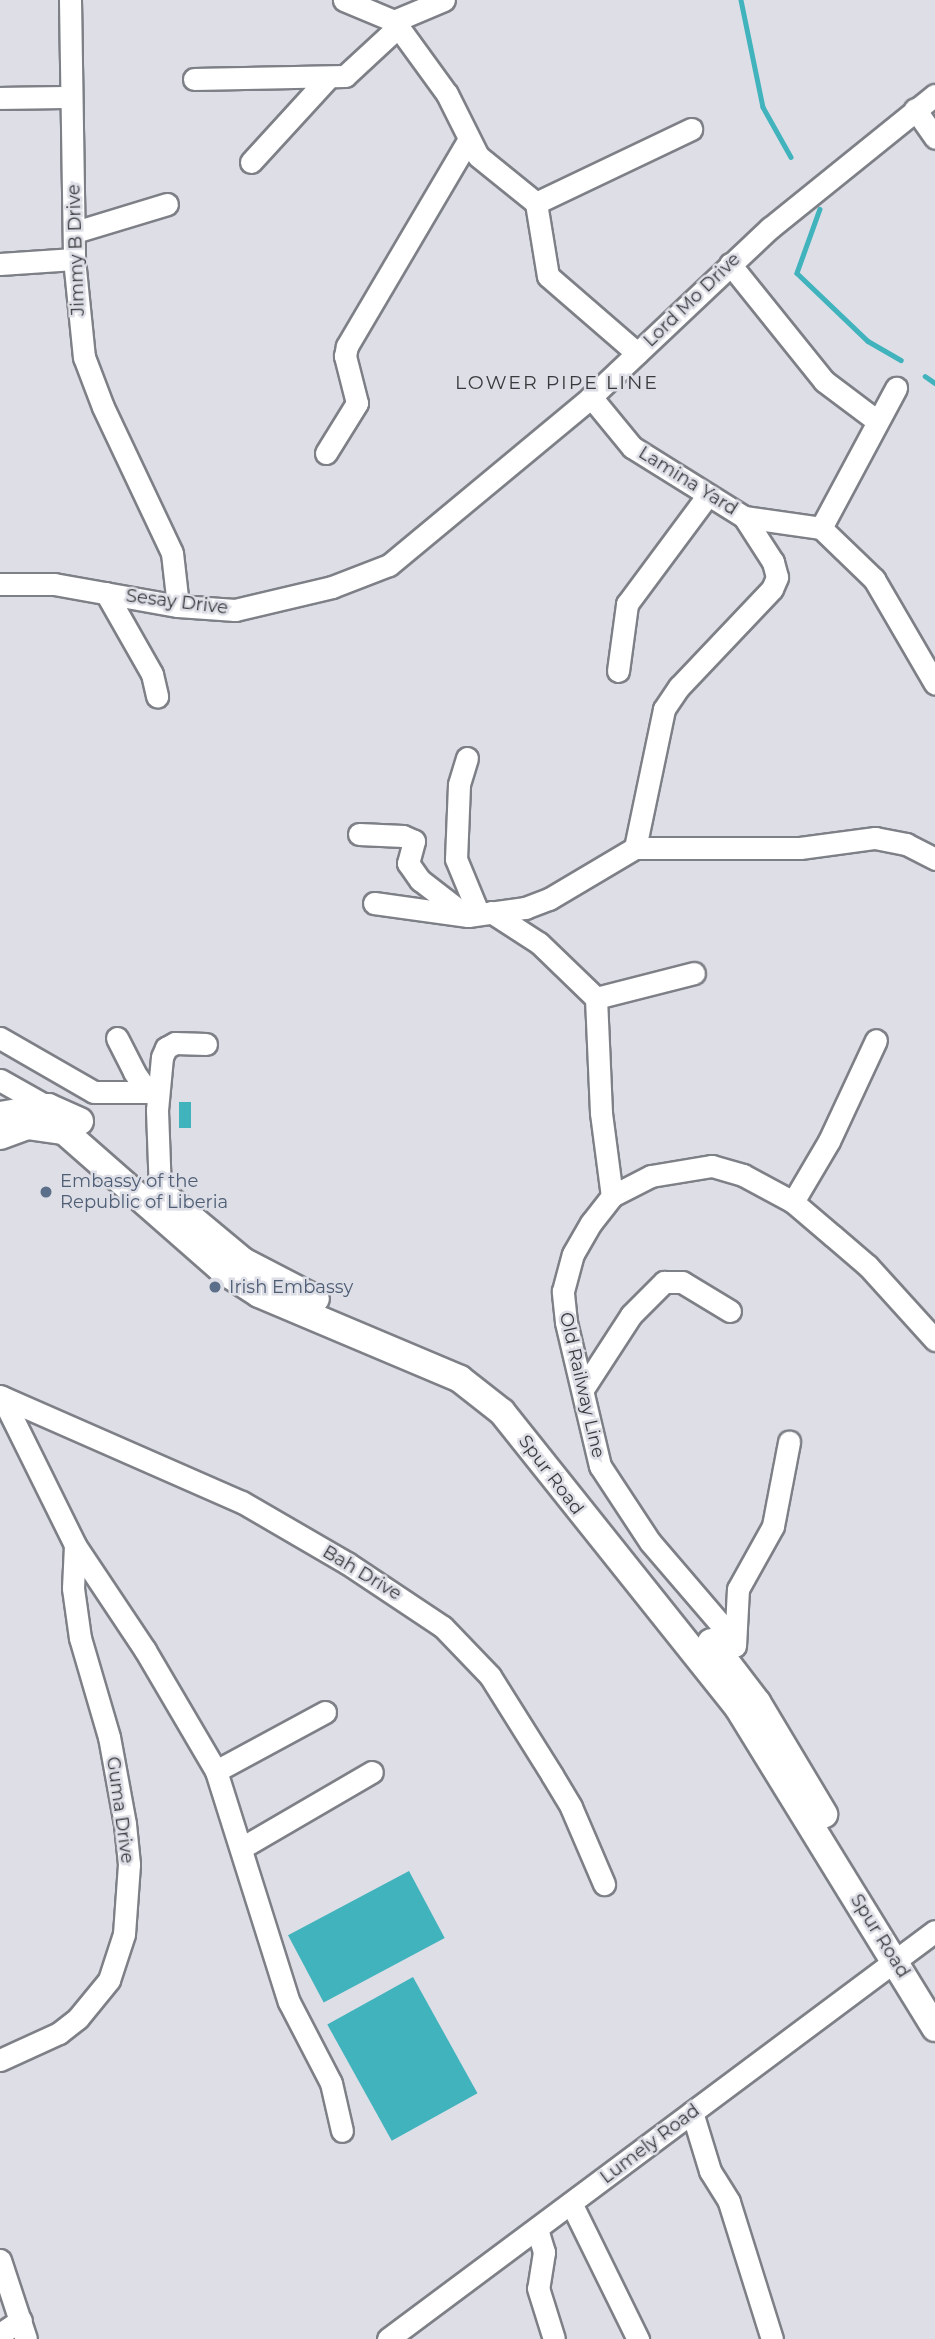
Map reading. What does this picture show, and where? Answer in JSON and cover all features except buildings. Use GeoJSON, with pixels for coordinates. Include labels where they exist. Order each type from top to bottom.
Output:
{"type":"FeatureCollection","features":[{"type":"Feature","properties":{"kind":"main road"},"geometry":{"type":"LineString","coordinates":[[0,1115],[48,1107]]}},
{"type":"Feature","properties":{"kind":"main road","name":"Spur Road"},"geometry":{"type":"LineString","coordinates":[[48,1107],[85,1124],[200,1230],[288,1287],[499,1387],[527,1416],[621,1541],[736,1671],[905,1955],[935,2028]]}},
{"type":"Feature","properties":{"kind":"main road","name":"Spur Road"},"geometry":{"type":"LineString","coordinates":[[0,1136],[27,1126],[64,1131],[222,1270],[259,1294],[444,1362],[502,1412],[592,1530],[717,1677],[905,1955],[935,1990]]}},
{"type":"Feature","properties":{"kind":"street","name":"Jimmy B Drive"},"geometry":{"type":"LineString","coordinates":[[70,0],[74,259],[84,357],[103,407],[172,553],[178,606]]}},
{"type":"Feature","properties":{"kind":"street"},"geometry":{"type":"LineString","coordinates":[[344,0],[396,24],[447,93],[467,142],[489,167],[536,203],[548,276],[637,353]]}},
{"type":"Feature","properties":{"kind":"street"},"geometry":{"type":"LineString","coordinates":[[194,79],[327,79],[357,69],[396,24],[444,0]]}},
{"type":"Feature","properties":{"kind":"street"},"geometry":{"type":"LineString","coordinates":[[251,162],[327,79]]}},
{"type":"Feature","properties":{"kind":"street","name":"Lord Mo Drive"},"geometry":{"type":"LineString","coordinates":[[389,565],[591,397],[730,264],[935,95]]}},
{"type":"Feature","properties":{"kind":"street"},"geometry":{"type":"LineString","coordinates":[[0,97],[71,97]]}},
{"type":"Feature","properties":{"kind":"street"},"geometry":{"type":"LineString","coordinates":[[915,110],[935,138]]}},
{"type":"Feature","properties":{"kind":"street"},"geometry":{"type":"LineString","coordinates":[[536,203],[691,128]]}},
{"type":"Feature","properties":{"kind":"street"},"geometry":{"type":"LineString","coordinates":[[326,453],[357,403],[345,356],[347,346],[467,142]]}},
{"type":"Feature","properties":{"kind":"street"},"geometry":{"type":"LineString","coordinates":[[75,232],[167,204]]}},
{"type":"Feature","properties":{"kind":"street"},"geometry":{"type":"LineString","coordinates":[[0,264],[74,259]]}},
{"type":"Feature","properties":{"kind":"street"},"geometry":{"type":"LineString","coordinates":[[730,264],[824,381],[877,421]]}},
{"type":"Feature","properties":{"kind":"street"},"geometry":{"type":"LineString","coordinates":[[897,388],[821,528],[874,579],[935,684]]}},
{"type":"Feature","properties":{"kind":"street","name":"Lamina Yard"},"geometry":{"type":"LineString","coordinates":[[591,397],[632,446],[744,517],[821,528]]}},
{"type":"Feature","properties":{"kind":"street"},"geometry":{"type":"LineString","coordinates":[[618,671],[627,604],[708,495]]}},
{"type":"Feature","properties":{"kind":"street"},"geometry":{"type":"LineString","coordinates":[[635,848],[664,709],[679,687],[772,589],[777,577],[773,562],[744,517]]}},
{"type":"Feature","properties":{"kind":"street","name":"Sesay Drive"},"geometry":{"type":"LineString","coordinates":[[0,584],[54,584],[178,606],[236,610],[265,605],[362,577],[389,565]]}},
{"type":"Feature","properties":{"kind":"street"},"geometry":{"type":"LineString","coordinates":[[107,593],[152,674],[157,696]]}},
{"type":"Feature","properties":{"kind":"street"},"geometry":{"type":"LineString","coordinates":[[467,758],[460,785],[456,859],[479,913]]}},
{"type":"Feature","properties":{"kind":"street"},"geometry":{"type":"LineString","coordinates":[[359,834],[403,836],[414,841],[408,863],[420,880],[539,943],[596,998],[601,1113],[612,1196]]}},
{"type":"Feature","properties":{"kind":"street"},"geometry":{"type":"LineString","coordinates":[[374,903],[479,913],[549,899],[635,848],[800,848],[875,838],[906,844],[935,859]]}},
{"type":"Feature","properties":{"kind":"street"},"geometry":{"type":"LineString","coordinates":[[596,998],[694,972]]}},
{"type":"Feature","properties":{"kind":"street"},"geometry":{"type":"LineString","coordinates":[[0,1038],[94,1092],[153,1093]]}},
{"type":"Feature","properties":{"kind":"street"},"geometry":{"type":"LineString","coordinates":[[117,1038],[153,1093]]}},
{"type":"Feature","properties":{"kind":"street"},"geometry":{"type":"LineString","coordinates":[[793,1202],[829,1141],[876,1041]]}},
{"type":"Feature","properties":{"kind":"street"},"geometry":{"type":"LineString","coordinates":[[160,1192],[153,1093],[166,1048],[206,1044]]}},
{"type":"Feature","properties":{"kind":"street"},"geometry":{"type":"LineString","coordinates":[[0,1080],[48,1107]]}},
{"type":"Feature","properties":{"kind":"street","name":"Old Railway Line"},"geometry":{"type":"LineString","coordinates":[[735,1641],[618,1497],[600,1466],[565,1322],[563,1291],[573,1254],[612,1196],[651,1176],[712,1166],[743,1175],[793,1202],[868,1266],[935,1340]]}},
{"type":"Feature","properties":{"kind":"street"},"geometry":{"type":"LineString","coordinates":[[583,1389],[631,1315],[664,1282],[682,1282],[730,1311]]}},
{"type":"Feature","properties":{"kind":"street"},"geometry":{"type":"LineString","coordinates":[[1,1397],[75,1545],[145,1650],[216,1771],[243,1847],[289,2001],[331,2083],[342,2130]]}},
{"type":"Feature","properties":{"kind":"street","name":"Bah Drive"},"geometry":{"type":"LineString","coordinates":[[1,1397],[242,1502],[370,1577],[443,1627],[489,1676],[552,1775],[571,1807],[604,1884]]}},
{"type":"Feature","properties":{"kind":"street"},"geometry":{"type":"LineString","coordinates":[[736,1671],[738,1589],[773,1527],[789,1442]]}},
{"type":"Feature","properties":{"kind":"street","name":"Guma Drive"},"geometry":{"type":"LineString","coordinates":[[0,2060],[59,2033],[78,2018],[109,1980],[124,1934],[129,1864],[125,1824],[109,1737],[80,1638],[73,1588],[75,1545]]}},
{"type":"Feature","properties":{"kind":"street"},"geometry":{"type":"LineString","coordinates":[[216,1771],[326,1712]]}},
{"type":"Feature","properties":{"kind":"street"},"geometry":{"type":"LineString","coordinates":[[243,1847],[372,1772]]}},
{"type":"Feature","properties":{"kind":"street","name":"Lumely Road"},"geometry":{"type":"LineString","coordinates":[[388,2339],[935,1931]]}},
{"type":"Feature","properties":{"kind":"street"},"geometry":{"type":"LineString","coordinates":[[692,2112],[710,2171],[729,2202],[772,2339]]}},
{"type":"Feature","properties":{"kind":"street"},"geometry":{"type":"LineString","coordinates":[[571,2203],[638,2339]]}},
{"type":"Feature","properties":{"kind":"street"},"geometry":{"type":"LineString","coordinates":[[537,2229],[544,2252],[538,2288],[554,2339]]}},
{"type":"Feature","properties":{"kind":"street"},"geometry":{"type":"LineString","coordinates":[[0,2260],[24,2330],[0,2334]]}},
{"type":"Feature","properties":{"kind":"water"},"geometry":{"type":"Polygon","coordinates":[[[179,1102],[191,1102],[191,1128],[179,1128],[179,1102]]]}},
{"type":"Feature","properties":{"kind":"water"},"geometry":{"type":"Polygon","coordinates":[[[409,1871],[445,1938],[324,2002],[288,1935],[409,1871]]]}},
{"type":"Feature","properties":{"kind":"water"},"geometry":{"type":"Polygon","coordinates":[[[413,1977],[477,2093],[392,2141],[327,2025],[413,1977]]]}},
{"type":"Feature","properties":{"kind":"waterway"},"geometry":{"type":"LineString","coordinates":[[741,0],[763,107],[791,157]]}},
{"type":"Feature","properties":{"kind":"waterway"},"geometry":{"type":"LineString","coordinates":[[820,209],[797,273],[868,341],[901,360]]}},
{"type":"Feature","properties":{"kind":"waterway"},"geometry":{"type":"LineString","coordinates":[[925,376],[935,383]]}},
{"type":"Feature","properties":{"kind":"place","name":"Embassy of the Republic of Liberia"},"geometry":{"type":"Point","coordinates":[46,1192]}},
{"type":"Feature","properties":{"kind":"place","name":"Irish Embassy"},"geometry":{"type":"Point","coordinates":[215,1287]}},
{"type":"Feature","properties":{"kind":"district","name":"LOWER PIPE LINE"},"geometry":{"type":"Point","coordinates":[557,383]}}]}
